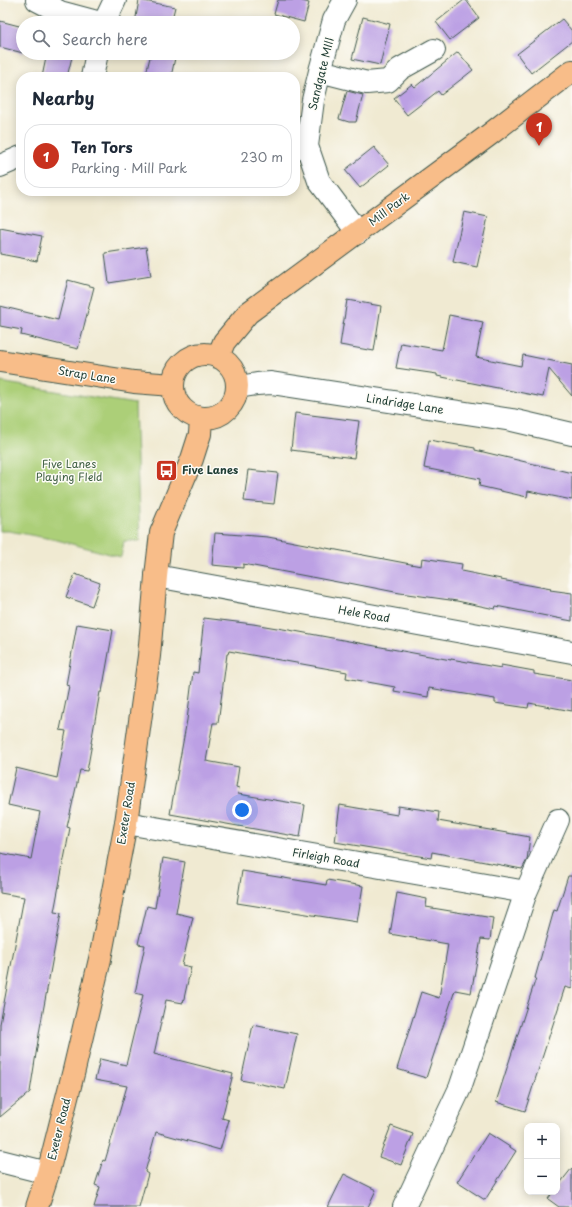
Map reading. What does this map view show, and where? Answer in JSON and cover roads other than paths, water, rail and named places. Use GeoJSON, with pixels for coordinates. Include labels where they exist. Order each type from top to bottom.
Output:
{"type":"FeatureCollection","features":[{"type":"Feature","properties":{"kind":"main road","name":"Mill Park"},"geometry":{"type":"LineString","coordinates":[[218,357],[224,342],[248,313],[296,276],[358,233],[572,71]]}},
{"type":"Feature","properties":{"kind":"main road"},"geometry":{"type":"LineString","coordinates":[[203,355],[218,357],[230,366],[234,372],[238,387],[233,402],[223,413],[216,417],[201,418],[186,412],[181,407],[177,400],[173,386],[178,371],[188,360],[195,356],[203,355]]}},
{"type":"Feature","properties":{"kind":"main road","name":"Strap Lane"},"geometry":{"type":"LineString","coordinates":[[0,361],[134,382],[173,386]]}},
{"type":"Feature","properties":{"kind":"main road","name":"Exeter Road"},"geometry":{"type":"LineString","coordinates":[[38,1207],[73,1075],[100,959],[126,824],[149,656],[161,533],[192,459],[200,434],[201,418]]}},
{"type":"Feature","properties":{"kind":"street"},"geometry":{"type":"LineString","coordinates":[[37,0],[60,12],[75,16]]}},
{"type":"Feature","properties":{"kind":"street"},"geometry":{"type":"LineString","coordinates":[[107,16],[115,0]]}},
{"type":"Feature","properties":{"kind":"street","name":"Sandgate MIll"},"geometry":{"type":"LineString","coordinates":[[345,0],[334,20],[320,71],[313,100],[307,146],[319,181],[358,233]]}},
{"type":"Feature","properties":{"kind":"street"},"geometry":{"type":"LineString","coordinates":[[320,71],[367,82],[388,81],[400,69],[434,50]]}},
{"type":"Feature","properties":{"kind":"street"},"geometry":{"type":"LineString","coordinates":[[93,72],[96,60]]}},
{"type":"Feature","properties":{"kind":"street"},"geometry":{"type":"LineString","coordinates":[[0,166],[16,159]]}},
{"type":"Feature","properties":{"kind":"street","name":"Lindridge Lane"},"geometry":{"type":"LineString","coordinates":[[238,387],[272,383],[512,420],[572,434]]}},
{"type":"Feature","properties":{"kind":"street","name":"Hele Road"},"geometry":{"type":"LineString","coordinates":[[156,576],[572,652]]}},
{"type":"Feature","properties":{"kind":"street"},"geometry":{"type":"LineString","coordinates":[[404,1207],[460,1088],[526,892],[558,820]]}},
{"type":"Feature","properties":{"kind":"street","name":"Firleigh Road"},"geometry":{"type":"LineString","coordinates":[[126,824],[526,892]]}},
{"type":"Feature","properties":{"kind":"street"},"geometry":{"type":"LineString","coordinates":[[0,1161],[48,1173]]}},
{"type":"Feature","properties":{"kind":"place","name":"Ten Tors"},"geometry":{"type":"Point","coordinates":[539,146]}},
{"type":"Feature","properties":{"kind":"place","name":"Five Lanes"},"geometry":{"type":"Point","coordinates":[166,470]}},
{"type":"Feature","properties":{"kind":"park label","name":"Five Lanes Playing FIeld"},"geometry":{"type":"Point","coordinates":[69,470]}}]}
